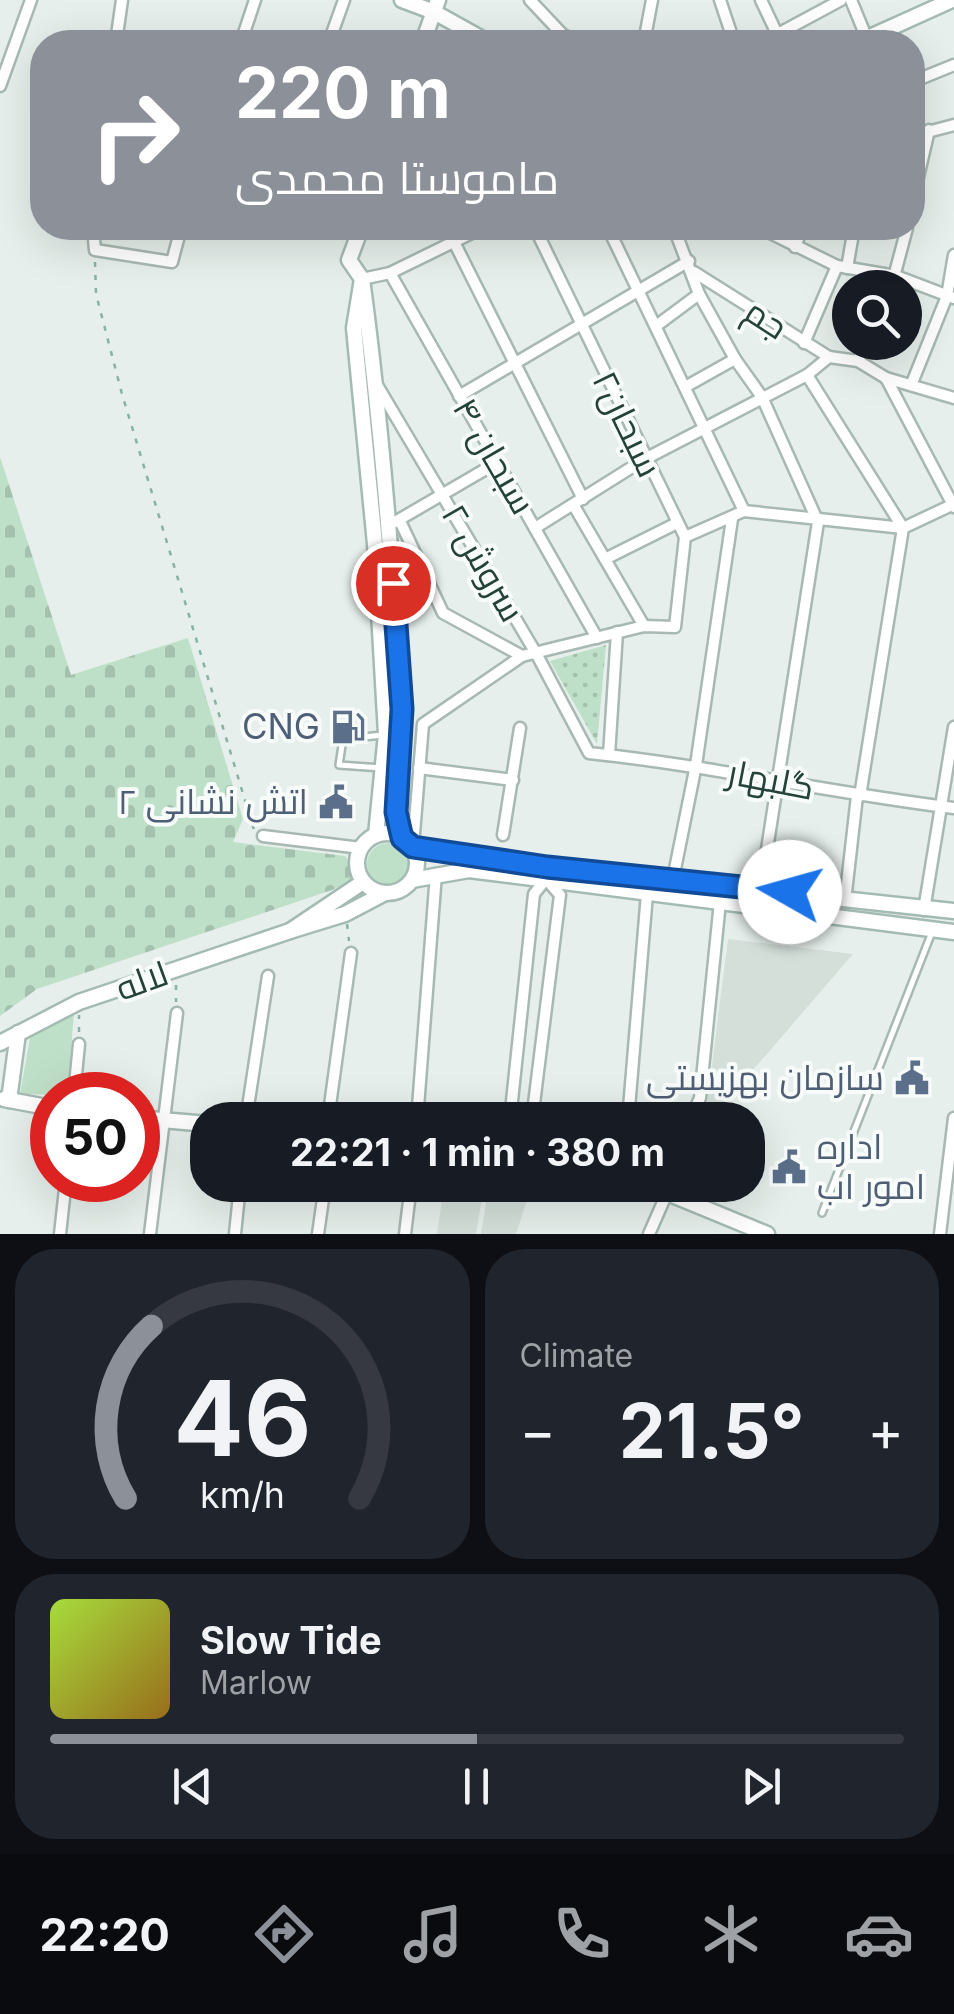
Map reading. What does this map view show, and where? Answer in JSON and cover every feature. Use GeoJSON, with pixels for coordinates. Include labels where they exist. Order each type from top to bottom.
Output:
{"type":"FeatureCollection","features":[{"type":"Feature","properties":{"kind":"main road"},"geometry":{"type":"LineString","coordinates":[[402,0],[436,6],[469,30]]}},
{"type":"Feature","properties":{"kind":"main road"},"geometry":{"type":"LineString","coordinates":[[887,30],[952,0]]}},
{"type":"Feature","properties":{"kind":"main road"},"geometry":{"type":"LineString","coordinates":[[427,30],[436,6]]}},
{"type":"Feature","properties":{"kind":"main road"},"geometry":{"type":"LineString","coordinates":[[290,931],[345,914],[404,888],[412,880],[417,860],[396,812],[402,709],[394,522],[362,279],[349,260],[356,240]]}},
{"type":"Feature","properties":{"kind":"main road"},"geometry":{"type":"LineString","coordinates":[[362,279],[354,328],[376,544],[386,734],[376,835],[361,848],[356,866],[363,882],[385,894]]}},
{"type":"Feature","properties":{"kind":"main road"},"geometry":{"type":"LineString","coordinates":[[376,835],[646,894],[954,932]]}},
{"type":"Feature","properties":{"kind":"main road"},"geometry":{"type":"LineString","coordinates":[[412,880],[469,870],[673,879],[954,911]]}},
{"type":"Feature","properties":{"kind":"main road"},"geometry":{"type":"LineString","coordinates":[[290,931],[363,882]]}},
{"type":"Feature","properties":{"kind":"main road","name":"لاله"},"geometry":{"type":"LineString","coordinates":[[0,1043],[80,1002],[290,931]]}},
{"type":"Feature","properties":{"kind":"main road"},"geometry":{"type":"LineString","coordinates":[[18,1033],[4,1099],[30,1104]]}},
{"type":"Feature","properties":{"kind":"main road"},"geometry":{"type":"LineString","coordinates":[[160,1120],[190,1122]]}},
{"type":"Feature","properties":{"kind":"main road"},"geometry":{"type":"LineString","coordinates":[[687,1202],[740,1229],[767,1234]]}},
{"type":"Feature","properties":{"kind":"street"},"geometry":{"type":"LineString","coordinates":[[0,86],[31,0]]}},
{"type":"Feature","properties":{"kind":"street"},"geometry":{"type":"LineString","coordinates":[[118,30],[122,0]]}},
{"type":"Feature","properties":{"kind":"street"},"geometry":{"type":"LineString","coordinates":[[245,30],[255,0]]}},
{"type":"Feature","properties":{"kind":"street"},"geometry":{"type":"LineString","coordinates":[[333,30],[344,0]]}},
{"type":"Feature","properties":{"kind":"street"},"geometry":{"type":"LineString","coordinates":[[530,0],[558,30]]}},
{"type":"Feature","properties":{"kind":"street"},"geometry":{"type":"LineString","coordinates":[[646,30],[652,0]]}},
{"type":"Feature","properties":{"kind":"street"},"geometry":{"type":"LineString","coordinates":[[720,0],[730,30]]}},
{"type":"Feature","properties":{"kind":"street"},"geometry":{"type":"LineString","coordinates":[[761,0],[775,30]]}},
{"type":"Feature","properties":{"kind":"street"},"geometry":{"type":"LineString","coordinates":[[788,30],[840,0]]}},
{"type":"Feature","properties":{"kind":"street"},"geometry":{"type":"LineString","coordinates":[[851,0],[860,30]]}},
{"type":"Feature","properties":{"kind":"street"},"geometry":{"type":"LineString","coordinates":[[925,77],[954,66]]}},
{"type":"Feature","properties":{"kind":"street"},"geometry":{"type":"LineString","coordinates":[[925,131],[954,125]]}},
{"type":"Feature","properties":{"kind":"street"},"geometry":{"type":"LineString","coordinates":[[925,147],[929,130]]}},
{"type":"Feature","properties":{"kind":"street"},"geometry":{"type":"LineString","coordinates":[[94,240],[95,250],[172,262],[178,240]]}},
{"type":"Feature","properties":{"kind":"street","name":"سبحان۲"},"geometry":{"type":"LineString","coordinates":[[540,240],[684,537]]}},
{"type":"Feature","properties":{"kind":"street"},"geometry":{"type":"LineString","coordinates":[[614,240],[744,512]]}},
{"type":"Feature","properties":{"kind":"street"},"geometry":{"type":"LineString","coordinates":[[680,240],[699,294],[735,359],[762,396],[818,522],[762,888]]}},
{"type":"Feature","properties":{"kind":"street"},"geometry":{"type":"LineString","coordinates":[[781,240],[852,270]]}},
{"type":"Feature","properties":{"kind":"street"},"geometry":{"type":"LineString","coordinates":[[795,248],[798,240]]}},
{"type":"Feature","properties":{"kind":"street"},"geometry":{"type":"LineString","coordinates":[[804,343],[842,267],[850,240]]}},
{"type":"Feature","properties":{"kind":"street"},"geometry":{"type":"LineString","coordinates":[[896,270],[904,240]]}},
{"type":"Feature","properties":{"kind":"street"},"geometry":{"type":"LineString","coordinates":[[362,279],[390,273],[455,241],[516,359],[605,559],[644,626]]}},
{"type":"Feature","properties":{"kind":"street"},"geometry":{"type":"LineString","coordinates":[[912,383],[950,297],[954,255]]}},
{"type":"Feature","properties":{"kind":"street"},"geometry":{"type":"LineString","coordinates":[[459,396],[640,289],[692,266]]}},
{"type":"Feature","properties":{"kind":"street","name":"جم"},"geometry":{"type":"LineString","coordinates":[[692,266],[829,357],[858,361],[886,378],[954,398]]}},
{"type":"Feature","properties":{"kind":"street","name":"سبحان ۴"},"geometry":{"type":"LineString","coordinates":[[390,273],[597,638]]}},
{"type":"Feature","properties":{"kind":"street"},"geometry":{"type":"LineString","coordinates":[[922,290],[950,297]]}},
{"type":"Feature","properties":{"kind":"street"},"geometry":{"type":"LineString","coordinates":[[656,326],[699,294]]}},
{"type":"Feature","properties":{"kind":"street"},"geometry":{"type":"LineString","coordinates":[[535,528],[645,459],[808,375],[829,357]]}},
{"type":"Feature","properties":{"kind":"street"},"geometry":{"type":"LineString","coordinates":[[685,387],[735,359]]}},
{"type":"Feature","properties":{"kind":"street"},"geometry":{"type":"LineString","coordinates":[[808,375],[903,528],[845,901]]}},
{"type":"Feature","properties":{"kind":"street","name":"سروش ۲"},"geometry":{"type":"LineString","coordinates":[[372,377],[537,655],[589,753]]}},
{"type":"Feature","properties":{"kind":"street"},"geometry":{"type":"LineString","coordinates":[[408,842],[423,724],[522,656],[644,626],[675,627],[684,537],[744,512],[903,528],[953,506],[886,378]]}},
{"type":"Feature","properties":{"kind":"street"},"geometry":{"type":"LineString","coordinates":[[498,462],[394,522],[443,614],[522,656]]}},
{"type":"Feature","properties":{"kind":"street"},"geometry":{"type":"LineString","coordinates":[[673,879],[696,765],[732,519]]}},
{"type":"Feature","properties":{"kind":"street"},"geometry":{"type":"LineString","coordinates":[[605,559],[675,524]]}},
{"type":"Feature","properties":{"kind":"street"},"geometry":{"type":"LineString","coordinates":[[608,755],[617,632]]}},
{"type":"Feature","properties":{"kind":"street"},"geometry":{"type":"LineString","coordinates":[[924,910],[954,726]]}},
{"type":"Feature","properties":{"kind":"street"},"geometry":{"type":"LineString","coordinates":[[503,834],[520,728]]}},
{"type":"Feature","properties":{"kind":"street","name":"گلبهار"},"geometry":{"type":"LineString","coordinates":[[589,753],[696,765],[859,796],[954,808]]}},
{"type":"Feature","properties":{"kind":"street"},"geometry":{"type":"LineString","coordinates":[[419,768],[513,780]]}},
{"type":"Feature","properties":{"kind":"street"},"geometry":{"type":"LineString","coordinates":[[262,836],[361,848]]}},
{"type":"Feature","properties":{"kind":"street"},"geometry":{"type":"LineString","coordinates":[[512,1102],[534,894],[546,873],[560,895],[534,1102]]}},
{"type":"Feature","properties":{"kind":"street"},"geometry":{"type":"LineString","coordinates":[[418,1102],[436,874]]}},
{"type":"Feature","properties":{"kind":"street"},"geometry":{"type":"LineString","coordinates":[[629,1102],[646,894]]}},
{"type":"Feature","properties":{"kind":"street"},"geometry":{"type":"LineString","coordinates":[[698,1102],[720,902]]}},
{"type":"Feature","properties":{"kind":"street"},"geometry":{"type":"LineString","coordinates":[[330,1102],[351,952]]}},
{"type":"Feature","properties":{"kind":"street"},"geometry":{"type":"LineString","coordinates":[[249,1102],[268,976]]}},
{"type":"Feature","properties":{"kind":"street"},"geometry":{"type":"LineString","coordinates":[[150,1234],[176,1013]]}},
{"type":"Feature","properties":{"kind":"street"},"geometry":{"type":"LineString","coordinates":[[76,1072],[79,1044]]}},
{"type":"Feature","properties":{"kind":"street"},"geometry":{"type":"LineString","coordinates":[[945,1231],[954,1118]]}},
{"type":"Feature","properties":{"kind":"street"},"geometry":{"type":"LineString","coordinates":[[60,1234],[64,1202]]}},
{"type":"Feature","properties":{"kind":"street"},"geometry":{"type":"LineString","coordinates":[[234,1234],[238,1202]]}},
{"type":"Feature","properties":{"kind":"street"},"geometry":{"type":"LineString","coordinates":[[318,1234],[323,1202]]}},
{"type":"Feature","properties":{"kind":"street"},"geometry":{"type":"LineString","coordinates":[[405,1234],[409,1202]]}},
{"type":"Feature","properties":{"kind":"street"},"geometry":{"type":"LineString","coordinates":[[650,1234],[656,1202]]}},
{"type":"Feature","properties":{"kind":"lane"},"geometry":{"type":"LineString","coordinates":[[383,768],[340,765],[344,739],[386,734]]}},
{"type":"Feature","properties":{"kind":"lane"},"geometry":{"type":"LineString","coordinates":[[822,1213],[933,930]]}},
{"type":"Feature","properties":{"kind":"path"},"geometry":{"type":"LineString","coordinates":[[95,250],[96,294],[122,394],[249,827],[262,836]]}},
{"type":"Feature","properties":{"kind":"path"},"geometry":{"type":"LineString","coordinates":[[345,914],[351,952]]}},
{"type":"Feature","properties":{"kind":"path"},"geometry":{"type":"LineString","coordinates":[[176,969],[176,1013]]}},
{"type":"Feature","properties":{"kind":"path"},"geometry":{"type":"LineString","coordinates":[[79,1044],[80,1002]]}},
{"type":"Feature","properties":{"kind":"shaded area"},"geometry":{"type":"Polygon","coordinates":[[[728,939],[853,954],[726,1102],[707,1102],[728,939]]]}},
{"type":"Feature","properties":{"kind":"shaded area"},"geometry":{"type":"Polygon","coordinates":[[[442,1202],[481,1202],[476,1234],[437,1234],[442,1202]]]}},
{"type":"Feature","properties":{"kind":"shaded area"},"geometry":{"type":"Polygon","coordinates":[[[486,1202],[526,1202],[516,1234],[481,1234],[486,1202]]]}},
{"type":"Feature","properties":{"kind":"green space"},"geometry":{"type":"Polygon","coordinates":[[[0,457],[71,675],[188,638],[243,819],[233,842],[345,856],[353,866],[350,881],[332,890],[37,989],[0,1016],[0,457]]]}},
{"type":"Feature","properties":{"kind":"green space"},"geometry":{"type":"Polygon","coordinates":[[[606,645],[597,744],[550,661],[606,645]]]}},
{"type":"Feature","properties":{"kind":"green space"},"geometry":{"type":"Polygon","coordinates":[[[388,843],[403,849],[409,864],[403,879],[388,885],[373,879],[367,864],[373,849],[388,843]]]}},
{"type":"Feature","properties":{"kind":"green space"},"geometry":{"type":"Polygon","coordinates":[[[74,1013],[69,1072],[30,1072],[30,1094],[20,1094],[31,1032],[74,1013]]]}},
{"type":"Feature","properties":{"kind":"place","name":"CNG"},"geometry":{"type":"Point","coordinates":[348,727]}},
{"type":"Feature","properties":{"kind":"place","name":"اتش نشانی ۲"},"geometry":{"type":"Point","coordinates":[336,802]}},
{"type":"Feature","properties":{"kind":"place","name":"سازمان بهزیستی"},"geometry":{"type":"Point","coordinates":[912,1078]}},
{"type":"Feature","properties":{"kind":"place","name":"اداره امور اب"},"geometry":{"type":"Point","coordinates":[789,1167]}},
{"type":"Feature","properties":{"kind":"route"},"geometry":{"type":"LineString","coordinates":[[393,583],[402,709],[396,812],[402,838],[413,847],[547,867],[790,892]]}}]}
